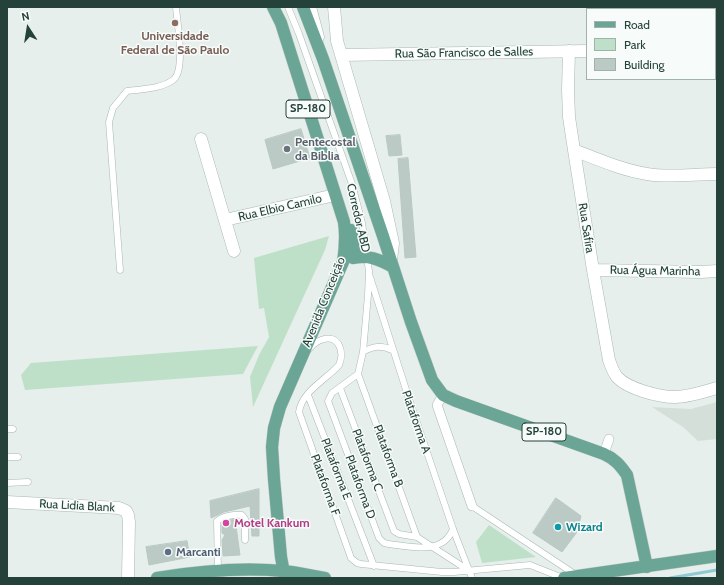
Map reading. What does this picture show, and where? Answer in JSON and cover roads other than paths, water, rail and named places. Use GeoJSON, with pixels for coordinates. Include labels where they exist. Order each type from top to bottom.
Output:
{"type":"FeatureCollection","features":[{"type":"Feature","properties":{"kind":"main road","name":"Avenida Conceição"},"geometry":{"type":"LineString","coordinates":[[273,7],[280,23],[344,222],[345,250],[343,262],[280,406],[274,428],[272,447],[274,487],[284,574]]}},
{"type":"Feature","properties":{"kind":"main road","name":"SP-180"},"geometry":{"type":"LineString","coordinates":[[303,7],[323,59],[411,322],[432,380],[443,395],[456,401],[604,454],[619,463],[627,475],[647,566]]}},
{"type":"Feature","properties":{"kind":"main road"},"geometry":{"type":"LineString","coordinates":[[335,195],[345,204],[348,210],[354,248],[364,256]]}},
{"type":"Feature","properties":{"kind":"main road"},"geometry":{"type":"LineString","coordinates":[[343,262],[364,256],[392,264]]}},
{"type":"Feature","properties":{"kind":"main road"},"geometry":{"type":"LineString","coordinates":[[563,578],[717,556]]}},
{"type":"Feature","properties":{"kind":"main road"},"geometry":{"type":"LineString","coordinates":[[157,578],[218,570],[245,569],[325,578]]}},
{"type":"Feature","properties":{"kind":"street"},"geometry":{"type":"LineString","coordinates":[[310,7],[318,31],[323,59]]}},
{"type":"Feature","properties":{"kind":"street"},"geometry":{"type":"LineString","coordinates":[[334,7],[337,41],[384,201],[393,243],[392,264]]}},
{"type":"Feature","properties":{"kind":"street","name":"Rua Safira"},"geometry":{"type":"LineString","coordinates":[[569,51],[568,90],[574,150],[609,360],[614,372],[618,378],[640,390],[663,396],[689,396],[717,388]]}},
{"type":"Feature","properties":{"kind":"street","name":"Rua São Francisco de Salles"},"geometry":{"type":"LineString","coordinates":[[341,55],[586,51]]}},
{"type":"Feature","properties":{"kind":"street","name":"Rua Elbio Camilo"},"geometry":{"type":"LineString","coordinates":[[201,139],[234,251]]}},
{"type":"Feature","properties":{"kind":"street"},"geometry":{"type":"LineString","coordinates":[[574,150],[613,165],[647,174],[717,174]]}},
{"type":"Feature","properties":{"kind":"street","name":"Rua Elbio Camilo"},"geometry":{"type":"LineString","coordinates":[[225,220],[335,195]]}},
{"type":"Feature","properties":{"kind":"street","name":"Rua Água Marinha"},"geometry":{"type":"LineString","coordinates":[[593,270],[717,271]]}},
{"type":"Feature","properties":{"kind":"street"},"geometry":{"type":"LineString","coordinates":[[443,395],[437,405],[472,506]]}},
{"type":"Feature","properties":{"kind":"street"},"geometry":{"type":"LineString","coordinates":[[604,454],[610,439]]}},
{"type":"Feature","properties":{"kind":"street","name":"Rua Lidia Blank"},"geometry":{"type":"LineString","coordinates":[[7,502],[119,508],[126,511],[129,522],[128,578]]}},
{"type":"Feature","properties":{"kind":"lane"},"geometry":{"type":"LineString","coordinates":[[120,270],[109,122],[113,108],[127,91],[162,85],[174,80],[180,69],[180,49],[176,7]]}},
{"type":"Feature","properties":{"kind":"lane","name":"Corredor ABD"},"geometry":{"type":"LineString","coordinates":[[288,7],[352,184],[358,204],[364,256],[369,271]]}},
{"type":"Feature","properties":{"kind":"lane"},"geometry":{"type":"LineString","coordinates":[[340,388],[358,374],[363,352],[369,271]]}},
{"type":"Feature","properties":{"kind":"lane","name":"Plataforma A"},"geometry":{"type":"LineString","coordinates":[[369,271],[392,350],[468,570]]}},
{"type":"Feature","properties":{"kind":"lane"},"geometry":{"type":"LineString","coordinates":[[302,357],[315,343],[328,338],[334,339],[341,349],[341,360],[339,365],[316,385],[308,395]]}},
{"type":"Feature","properties":{"kind":"lane"},"geometry":{"type":"LineString","coordinates":[[363,352],[370,348],[381,346],[392,350]]}},
{"type":"Feature","properties":{"kind":"lane","name":"Plataforma B"},"geometry":{"type":"LineString","coordinates":[[358,374],[417,537]]}},
{"type":"Feature","properties":{"kind":"lane","name":"Plataforma C"},"geometry":{"type":"LineString","coordinates":[[340,388],[394,531],[399,534],[417,537]]}},
{"type":"Feature","properties":{"kind":"lane","name":"Plataforma D"},"geometry":{"type":"LineString","coordinates":[[340,388],[330,395],[328,401],[378,538],[384,543],[389,544],[432,548]]}},
{"type":"Feature","properties":{"kind":"lane","name":"Plataforma F"},"geometry":{"type":"LineString","coordinates":[[308,395],[299,412],[351,558],[357,563],[374,566]]}},
{"type":"Feature","properties":{"kind":"lane","name":"Plataforma E"},"geometry":{"type":"LineString","coordinates":[[308,395],[374,566]]}},
{"type":"Feature","properties":{"kind":"lane"},"geometry":{"type":"LineString","coordinates":[[7,457],[18,457]]}},
{"type":"Feature","properties":{"kind":"lane"},"geometry":{"type":"LineString","coordinates":[[7,483],[28,482]]}},
{"type":"Feature","properties":{"kind":"lane"},"geometry":{"type":"LineString","coordinates":[[472,506],[577,576]]}},
{"type":"Feature","properties":{"kind":"lane"},"geometry":{"type":"LineString","coordinates":[[218,570],[217,521],[220,518],[238,514],[242,515],[245,519],[245,540]]}},
{"type":"Feature","properties":{"kind":"lane"},"geometry":{"type":"LineString","coordinates":[[432,548],[447,541],[451,536],[453,529]]}},
{"type":"Feature","properties":{"kind":"lane"},"geometry":{"type":"LineString","coordinates":[[417,537],[468,570],[472,578]]}},
{"type":"Feature","properties":{"kind":"lane"},"geometry":{"type":"LineString","coordinates":[[374,566],[442,572],[530,565],[563,578]]}},
{"type":"Feature","properties":{"kind":"waterway"},"geometry":{"type":"LineString","coordinates":[[670,578],[717,570]]}},
{"type":"Feature","properties":{"kind":"place","name":"Universidade Federal de São Paulo"},"geometry":{"type":"Point","coordinates":[175,23]}},
{"type":"Feature","properties":{"kind":"place","name":"Pentecostal da Biblia"},"geometry":{"type":"Point","coordinates":[287,149]}},
{"type":"Feature","properties":{"kind":"place","name":"Motel Kankum"},"geometry":{"type":"Point","coordinates":[226,523]}},
{"type":"Feature","properties":{"kind":"place","name":"Wizard"},"geometry":{"type":"Point","coordinates":[558,527]}},
{"type":"Feature","properties":{"kind":"place","name":"Marcanti"},"geometry":{"type":"Point","coordinates":[168,552]}}]}
